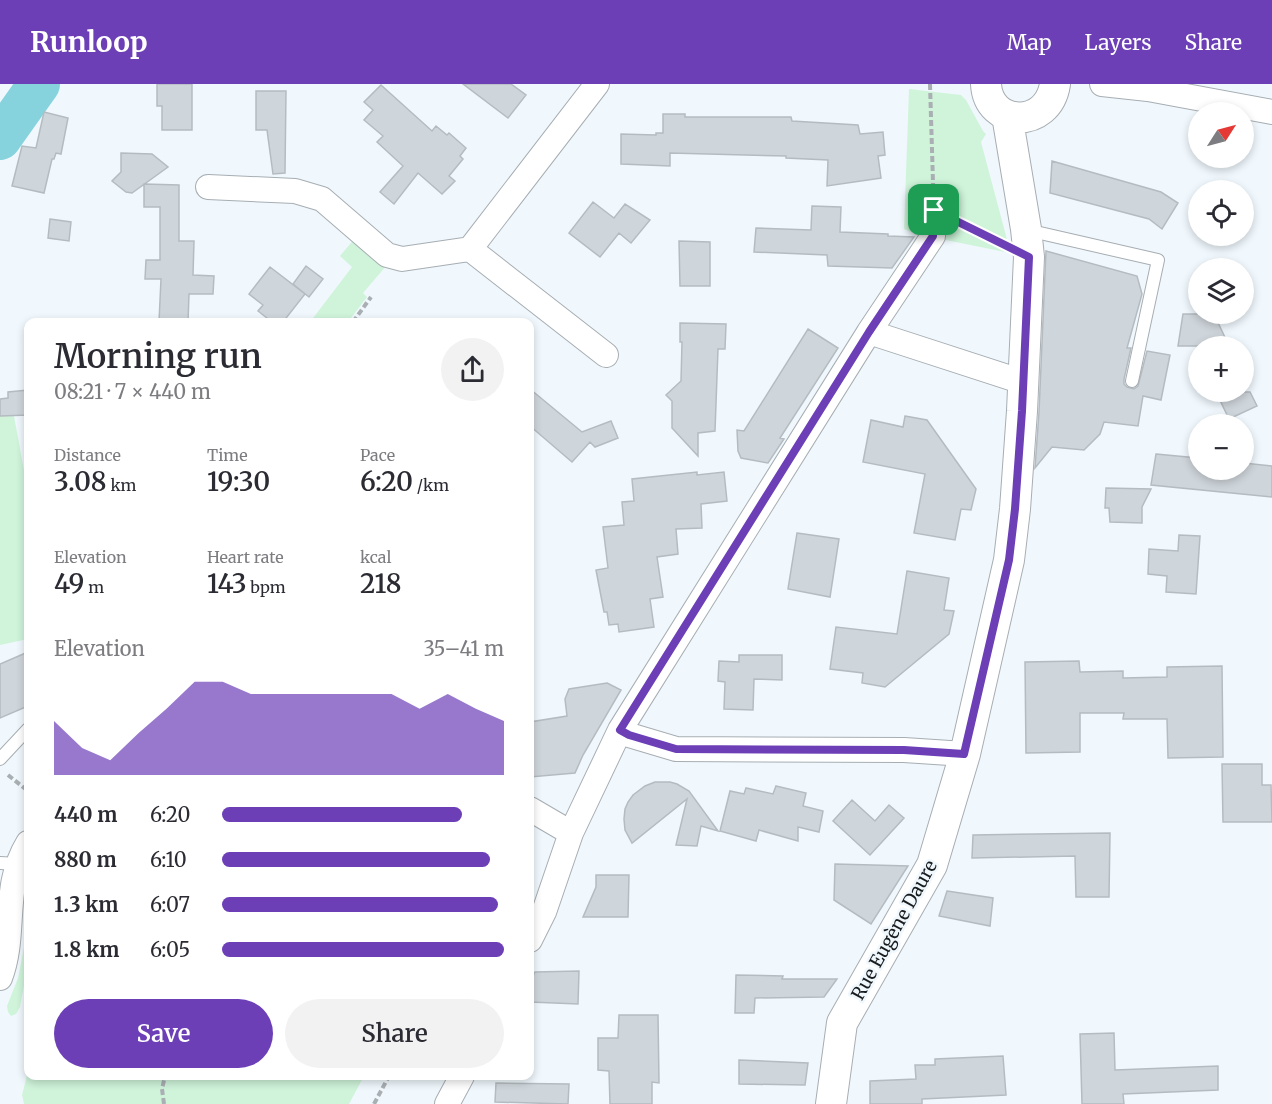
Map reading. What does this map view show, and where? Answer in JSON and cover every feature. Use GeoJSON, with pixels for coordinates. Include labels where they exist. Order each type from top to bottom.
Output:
{"type":"FeatureCollection","features":[{"type":"Feature","properties":{"kind":"street"},"geometry":{"type":"LineString","coordinates":[[208,187],[295,190],[322,199],[387,255],[402,260],[470,249],[597,84]]}},
{"type":"Feature","properties":{"kind":"street"},"geometry":{"type":"LineString","coordinates":[[986,84],[990,101],[998,110],[1018,118],[1040,112],[1048,104],[1055,84]]}},
{"type":"Feature","properties":{"kind":"street"},"geometry":{"type":"LineString","coordinates":[[1102,84],[1148,89],[1272,112]]}},
{"type":"Feature","properties":{"kind":"street","name":"Rue Eugène Daure"},"geometry":{"type":"LineString","coordinates":[[831,1104],[842,1023],[932,866],[964,754],[1009,560],[1015,509],[1023,382],[1028,243],[1007,115]]}},
{"type":"Feature","properties":{"kind":"street"},"geometry":{"type":"LineString","coordinates":[[534,932],[544,912],[571,833],[620,730],[869,332],[933,236]]}},
{"type":"Feature","properties":{"kind":"street"},"geometry":{"type":"LineString","coordinates":[[470,249],[606,355]]}},
{"type":"Feature","properties":{"kind":"street"},"geometry":{"type":"LineString","coordinates":[[869,332],[1023,382]]}},
{"type":"Feature","properties":{"kind":"street"},"geometry":{"type":"LineString","coordinates":[[620,730],[629,735],[676,749],[904,750],[964,754]]}},
{"type":"Feature","properties":{"kind":"street"},"geometry":{"type":"LineString","coordinates":[[534,811],[571,833]]}},
{"type":"Feature","properties":{"kind":"street"},"geometry":{"type":"LineString","coordinates":[[0,978],[5,965],[16,857]]}},
{"type":"Feature","properties":{"kind":"street"},"geometry":{"type":"LineString","coordinates":[[447,1104],[460,1080]]}},
{"type":"Feature","properties":{"kind":"lane"},"geometry":{"type":"LineString","coordinates":[[1028,243],[1158,260],[1132,381]]}},
{"type":"Feature","properties":{"kind":"lane"},"geometry":{"type":"LineString","coordinates":[[0,759],[24,733]]}},
{"type":"Feature","properties":{"kind":"path"},"geometry":{"type":"LineString","coordinates":[[930,84],[933,236]]}},
{"type":"Feature","properties":{"kind":"path"},"geometry":{"type":"LineString","coordinates":[[945,216],[1028,243]]}},
{"type":"Feature","properties":{"kind":"path"},"geometry":{"type":"LineString","coordinates":[[356,318],[371,297]]}},
{"type":"Feature","properties":{"kind":"path"},"geometry":{"type":"LineString","coordinates":[[7,774],[24,789]]}},
{"type":"Feature","properties":{"kind":"path"},"geometry":{"type":"LineString","coordinates":[[164,1080],[162,1089],[164,1104]]}},
{"type":"Feature","properties":{"kind":"path"},"geometry":{"type":"LineString","coordinates":[[375,1104],[387,1080]]}},
{"type":"Feature","properties":{"kind":"green space"},"geometry":{"type":"Polygon","coordinates":[[[909,89],[961,95],[966,100],[986,134],[981,142],[1009,247],[1005,252],[916,234],[904,229],[909,89]]]}},
{"type":"Feature","properties":{"kind":"green space"},"geometry":{"type":"Polygon","coordinates":[[[355,238],[387,265],[363,293],[367,297],[351,318],[313,318],[352,267],[340,256],[355,238]]]}},
{"type":"Feature","properties":{"kind":"green space"},"geometry":{"type":"Polygon","coordinates":[[[0,416],[14,416],[24,470],[24,640],[0,645],[0,416]]]}},
{"type":"Feature","properties":{"kind":"green space"},"geometry":{"type":"Polygon","coordinates":[[[24,947],[24,985],[20,1007],[16,1014],[11,1016],[7,1006],[18,978],[24,947]]]}},
{"type":"Feature","properties":{"kind":"green space"},"geometry":{"type":"Polygon","coordinates":[[[26,1080],[362,1080],[349,1104],[24,1104],[22,1095],[26,1080]]]}},
{"type":"Feature","properties":{"kind":"building"},"geometry":{"type":"Polygon","coordinates":[[[157,84],[192,84],[192,130],[162,130],[162,106],[157,106],[157,84]]]}},
{"type":"Feature","properties":{"kind":"building"},"geometry":{"type":"Polygon","coordinates":[[[463,84],[511,84],[526,95],[508,118],[463,84]]]}},
{"type":"Feature","properties":{"kind":"building"},"geometry":{"type":"Polygon","coordinates":[[[381,85],[432,131],[436,126],[447,135],[449,133],[466,148],[460,156],[463,159],[449,176],[455,181],[442,194],[418,173],[394,204],[380,192],[403,166],[377,142],[383,136],[364,120],[373,110],[364,102],[381,85]]]}},
{"type":"Feature","properties":{"kind":"building"},"geometry":{"type":"Polygon","coordinates":[[[256,91],[286,91],[285,173],[273,174],[267,130],[256,130],[256,91]]]}},
{"type":"Feature","properties":{"kind":"building"},"geometry":{"type":"Polygon","coordinates":[[[44,112],[68,118],[61,154],[56,153],[52,159],[44,193],[12,186],[22,146],[36,148],[44,112]]]}},
{"type":"Feature","properties":{"kind":"building"},"geometry":{"type":"Polygon","coordinates":[[[663,114],[685,114],[685,117],[791,117],[792,121],[858,125],[860,134],[883,132],[885,155],[878,156],[881,178],[827,186],[828,160],[786,158],[786,156],[670,153],[670,166],[621,164],[621,134],[656,135],[656,133],[663,133],[663,114]]]}},
{"type":"Feature","properties":{"kind":"building"},"geometry":{"type":"Polygon","coordinates":[[[121,153],[152,154],[168,167],[132,193],[126,192],[112,181],[121,172],[121,153]]]}},
{"type":"Feature","properties":{"kind":"building"},"geometry":{"type":"Polygon","coordinates":[[[1052,161],[1161,192],[1178,203],[1162,229],[1149,219],[1050,193],[1052,161]]]}},
{"type":"Feature","properties":{"kind":"building"},"geometry":{"type":"Polygon","coordinates":[[[144,184],[179,185],[179,241],[194,241],[193,275],[214,276],[213,294],[189,294],[188,318],[159,318],[161,279],[145,279],[146,260],[160,260],[160,207],[144,207],[144,184]]]}},
{"type":"Feature","properties":{"kind":"building"},"geometry":{"type":"Polygon","coordinates":[[[593,202],[614,218],[625,204],[650,220],[631,243],[619,233],[600,257],[569,233],[593,202]]]}},
{"type":"Feature","properties":{"kind":"building"},"geometry":{"type":"Polygon","coordinates":[[[812,206],[841,207],[840,232],[914,237],[892,268],[828,266],[827,255],[754,252],[756,228],[811,230],[812,206]]]}},
{"type":"Feature","properties":{"kind":"building"},"geometry":{"type":"Polygon","coordinates":[[[50,219],[71,222],[69,241],[48,238],[50,219]]]}},
{"type":"Feature","properties":{"kind":"building"},"geometry":{"type":"Polygon","coordinates":[[[679,241],[710,242],[710,286],[680,286],[679,241]]]}},
{"type":"Feature","properties":{"kind":"building"},"geometry":{"type":"Polygon","coordinates":[[[1046,251],[1137,276],[1142,294],[1127,348],[1131,348],[1124,379],[1127,387],[1134,389],[1138,386],[1147,351],[1170,355],[1161,400],[1143,396],[1138,426],[1104,422],[1100,434],[1084,450],[1052,447],[1035,468],[1039,412],[1046,251]]]}},
{"type":"Feature","properties":{"kind":"building"},"geometry":{"type":"Polygon","coordinates":[[[306,266],[323,279],[309,297],[293,284],[306,266]]]}},
{"type":"Feature","properties":{"kind":"building"},"geometry":{"type":"Polygon","coordinates":[[[270,267],[305,294],[286,318],[267,318],[258,311],[263,305],[249,294],[270,267]]]}},
{"type":"Feature","properties":{"kind":"building"},"geometry":{"type":"Polygon","coordinates":[[[1183,314],[1188,314],[1188,324],[1219,324],[1224,336],[1188,336],[1188,346],[1178,346],[1183,314]]]}},
{"type":"Feature","properties":{"kind":"building"},"geometry":{"type":"Polygon","coordinates":[[[680,323],[726,324],[725,349],[718,349],[715,431],[698,433],[698,456],[672,428],[672,401],[666,395],[681,381],[680,323]]]}},
{"type":"Feature","properties":{"kind":"building"},"geometry":{"type":"Polygon","coordinates":[[[808,329],[838,348],[780,438],[784,439],[768,463],[741,458],[738,451],[737,430],[744,431],[808,329]]]}},
{"type":"Feature","properties":{"kind":"building"},"geometry":{"type":"Polygon","coordinates":[[[24,390],[24,415],[0,416],[0,399],[8,398],[8,392],[24,390]]]}},
{"type":"Feature","properties":{"kind":"building"},"geometry":{"type":"Polygon","coordinates":[[[534,392],[582,432],[611,421],[618,438],[595,447],[590,442],[572,462],[534,429],[534,392]]]}},
{"type":"Feature","properties":{"kind":"building"},"geometry":{"type":"Polygon","coordinates":[[[1254,400],[1257,406],[1240,414],[1227,414],[1221,402],[1254,402],[1254,400]]]}},
{"type":"Feature","properties":{"kind":"building"},"geometry":{"type":"Polygon","coordinates":[[[905,416],[927,420],[976,489],[971,510],[961,509],[955,540],[914,533],[925,474],[863,462],[871,420],[903,427],[905,416]]]}},
{"type":"Feature","properties":{"kind":"building"},"geometry":{"type":"Polygon","coordinates":[[[1156,454],[1188,457],[1188,480],[1254,480],[1254,464],[1272,466],[1272,497],[1151,485],[1156,454]]]}},
{"type":"Feature","properties":{"kind":"building"},"geometry":{"type":"Polygon","coordinates":[[[697,472],[697,475],[724,472],[727,501],[701,504],[702,528],[676,529],[678,554],[657,557],[663,597],[650,599],[654,627],[619,632],[618,624],[609,625],[607,612],[604,612],[596,570],[608,568],[603,527],[624,525],[622,502],[634,501],[632,479],[697,472]]]}},
{"type":"Feature","properties":{"kind":"building"},"geometry":{"type":"Polygon","coordinates":[[[1106,488],[1151,489],[1142,507],[1142,523],[1110,522],[1109,508],[1105,508],[1106,488]]]}},
{"type":"Feature","properties":{"kind":"building"},"geometry":{"type":"Polygon","coordinates":[[[797,533],[839,539],[830,597],[788,589],[797,533]]]}},
{"type":"Feature","properties":{"kind":"building"},"geometry":{"type":"Polygon","coordinates":[[[1179,535],[1200,536],[1196,594],[1166,592],[1167,576],[1148,574],[1149,549],[1178,551],[1179,535]]]}},
{"type":"Feature","properties":{"kind":"building"},"geometry":{"type":"Polygon","coordinates":[[[907,571],[949,578],[944,610],[954,611],[949,634],[885,687],[862,683],[863,673],[830,669],[836,627],[897,634],[907,571]]]}},
{"type":"Feature","properties":{"kind":"building"},"geometry":{"type":"Polygon","coordinates":[[[24,654],[24,708],[0,718],[0,664],[24,654]]]}},
{"type":"Feature","properties":{"kind":"building"},"geometry":{"type":"Polygon","coordinates":[[[739,655],[782,655],[782,680],[754,679],[753,710],[724,709],[725,682],[718,681],[719,661],[739,662],[739,655]]]}},
{"type":"Feature","properties":{"kind":"building"},"geometry":{"type":"Polygon","coordinates":[[[1079,661],[1080,672],[1123,671],[1123,678],[1167,677],[1167,667],[1222,666],[1223,757],[1168,758],[1167,719],[1123,719],[1124,713],[1080,713],[1080,752],[1026,753],[1025,662],[1079,661]]]}},
{"type":"Feature","properties":{"kind":"building"},"geometry":{"type":"Polygon","coordinates":[[[607,683],[621,690],[575,773],[534,777],[534,721],[567,716],[565,699],[569,689],[607,683]]]}},
{"type":"Feature","properties":{"kind":"building"},"geometry":{"type":"Polygon","coordinates":[[[1222,764],[1262,764],[1262,785],[1271,785],[1272,822],[1223,822],[1222,764]]]}},
{"type":"Feature","properties":{"kind":"building"},"geometry":{"type":"Polygon","coordinates":[[[655,782],[670,782],[689,791],[718,831],[701,826],[697,846],[676,845],[687,799],[632,843],[625,830],[625,809],[633,795],[655,782]]]}},
{"type":"Feature","properties":{"kind":"building"},"geometry":{"type":"Polygon","coordinates":[[[776,786],[806,793],[803,806],[823,811],[819,832],[798,827],[798,841],[759,830],[756,841],[720,831],[730,791],[744,794],[746,788],[773,794],[776,786]]]}},
{"type":"Feature","properties":{"kind":"building"},"geometry":{"type":"Polygon","coordinates":[[[852,800],[875,821],[889,805],[904,818],[870,855],[833,821],[852,800]]]}},
{"type":"Feature","properties":{"kind":"building"},"geometry":{"type":"Polygon","coordinates":[[[1110,833],[1109,897],[1076,897],[1075,856],[972,858],[973,835],[1110,833]]]}},
{"type":"Feature","properties":{"kind":"building"},"geometry":{"type":"Polygon","coordinates":[[[835,864],[908,866],[871,924],[834,900],[835,864]]]}},
{"type":"Feature","properties":{"kind":"building"},"geometry":{"type":"Polygon","coordinates":[[[596,875],[629,875],[628,917],[583,917],[596,887],[596,875]]]}},
{"type":"Feature","properties":{"kind":"building"},"geometry":{"type":"Polygon","coordinates":[[[947,891],[993,898],[990,926],[939,916],[947,891]]]}},
{"type":"Feature","properties":{"kind":"building"},"geometry":{"type":"Polygon","coordinates":[[[579,971],[578,1004],[534,1002],[535,972],[579,971]]]}},
{"type":"Feature","properties":{"kind":"building"},"geometry":{"type":"Polygon","coordinates":[[[736,975],[783,976],[782,979],[837,979],[824,997],[755,998],[754,1013],[735,1013],[736,975]]]}},
{"type":"Feature","properties":{"kind":"building"},"geometry":{"type":"Polygon","coordinates":[[[619,1015],[658,1015],[659,1083],[652,1082],[652,1104],[610,1104],[609,1071],[598,1070],[598,1038],[618,1038],[619,1015]]]}},
{"type":"Feature","properties":{"kind":"building"},"geometry":{"type":"Polygon","coordinates":[[[1114,1033],[1115,1070],[1218,1066],[1218,1090],[1123,1094],[1124,1104],[1082,1104],[1080,1034],[1114,1033]]]}},
{"type":"Feature","properties":{"kind":"building"},"geometry":{"type":"Polygon","coordinates":[[[1003,1056],[1006,1095],[922,1099],[922,1104],[870,1104],[870,1081],[916,1079],[915,1065],[935,1065],[935,1059],[1003,1056]]]}},
{"type":"Feature","properties":{"kind":"building"},"geometry":{"type":"Polygon","coordinates":[[[739,1060],[808,1063],[805,1085],[739,1084],[739,1060]]]}},
{"type":"Feature","properties":{"kind":"building"},"geometry":{"type":"Polygon","coordinates":[[[496,1083],[569,1084],[568,1104],[495,1102],[496,1083]]]}},
{"type":"Feature","properties":{"kind":"waterway"},"geometry":{"type":"LineString","coordinates":[[0,139],[39,84]]}},
{"type":"Feature","properties":{"kind":"route"},"geometry":{"type":"LineString","coordinates":[[934,210],[1029,257],[1022,411],[1009,560],[964,754],[904,750],[676,749],[629,735],[620,730],[869,332],[933,236],[934,210]]}}]}
